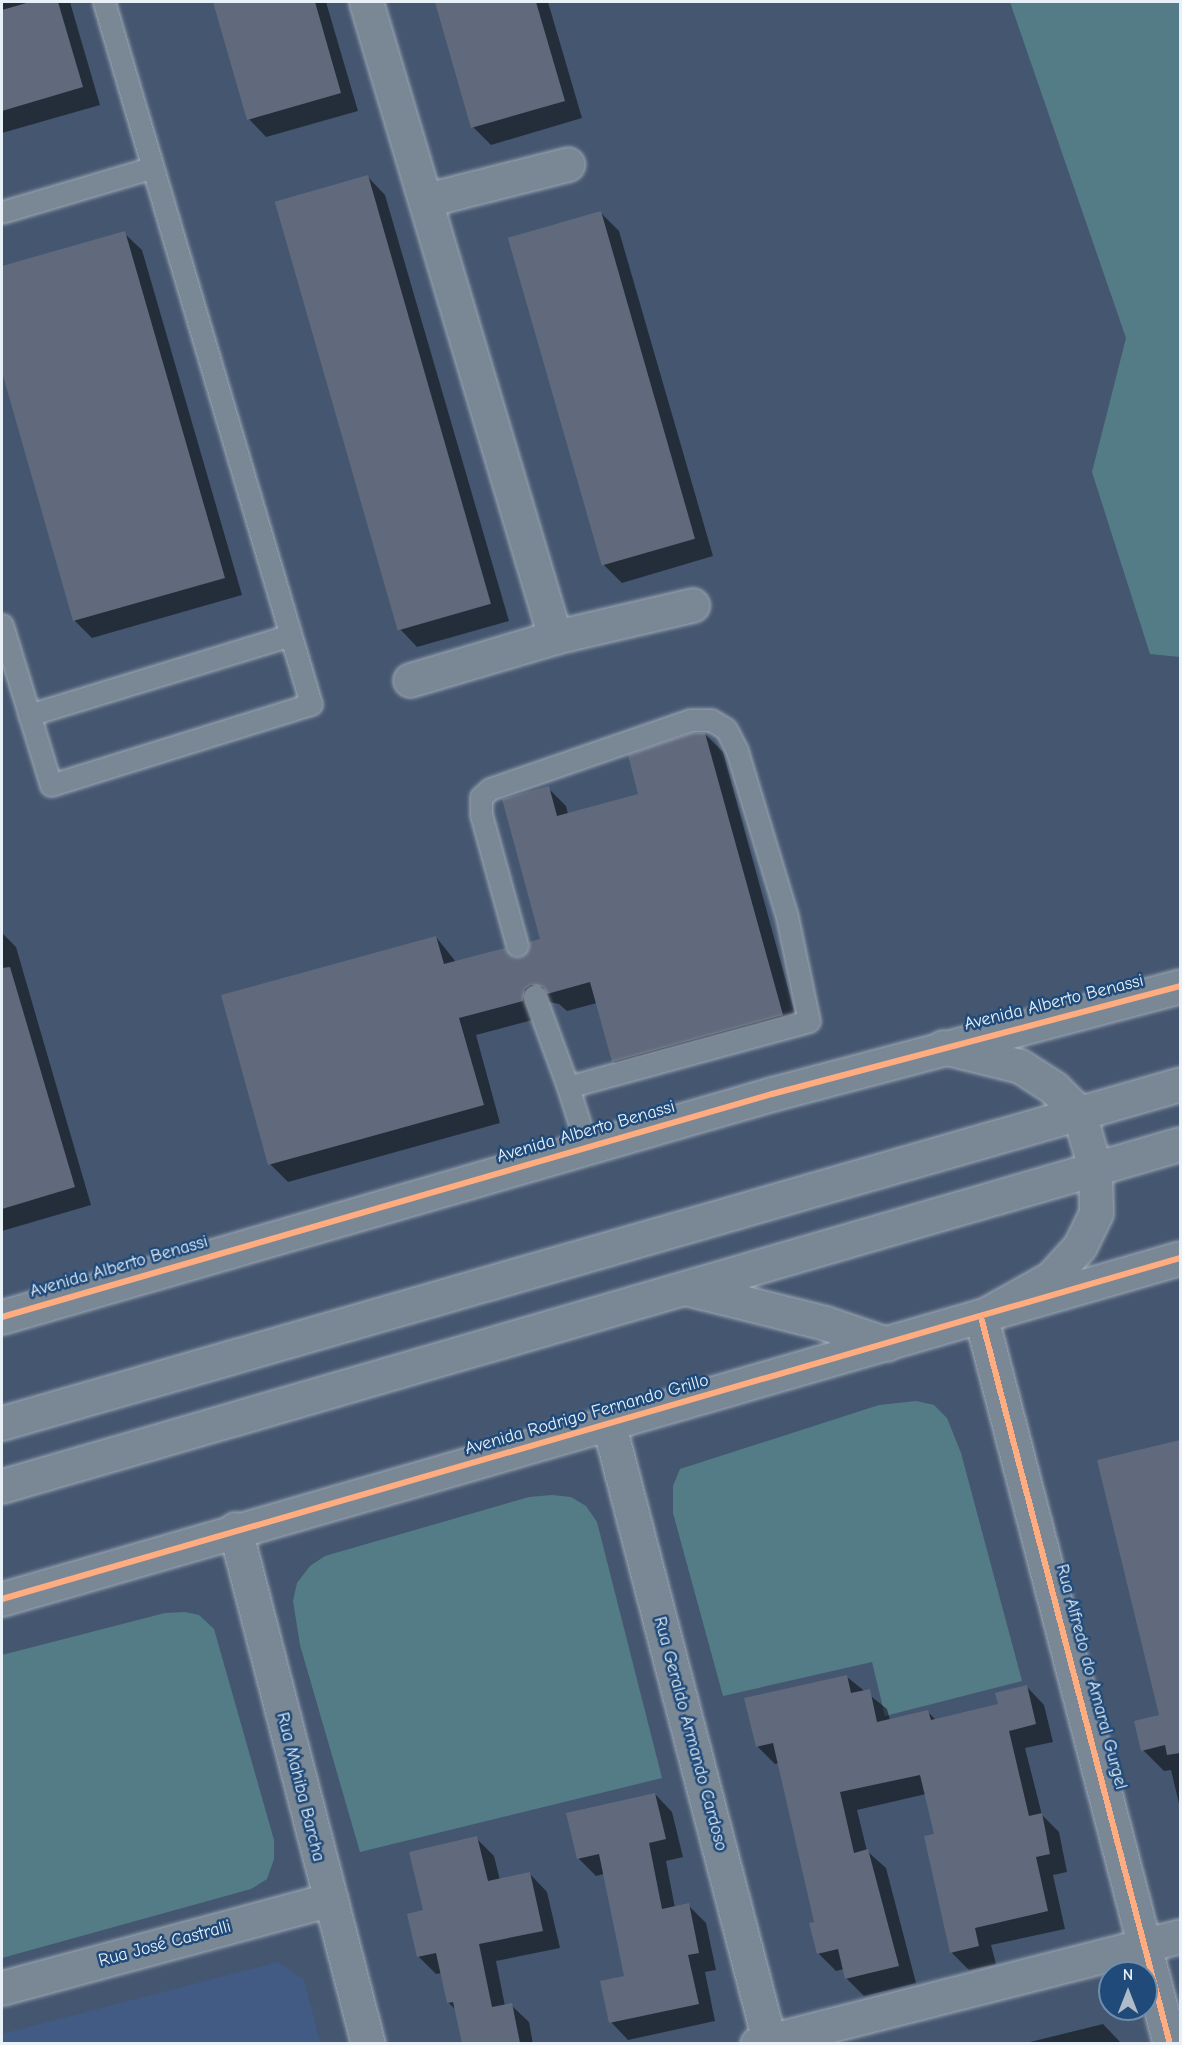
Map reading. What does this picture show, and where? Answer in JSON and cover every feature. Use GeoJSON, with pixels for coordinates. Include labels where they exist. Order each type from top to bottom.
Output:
{"type":"FeatureCollection","features":[{"type":"Feature","properties":{"kind":"street"},"geometry":{"type":"LineString","coordinates":[[366,2],[555,637]]}},
{"type":"Feature","properties":{"kind":"street"},"geometry":{"type":"LineString","coordinates":[[426,200],[568,164]]}},
{"type":"Feature","properties":{"kind":"street"},"geometry":{"type":"LineString","coordinates":[[410,680],[555,637],[692,605]]}},
{"type":"Feature","properties":{"kind":"street","name":"Avenida Alberto Benassi"},"geometry":{"type":"LineString","coordinates":[[2,1317],[587,1147],[943,1047],[1180,986]]}},
{"type":"Feature","properties":{"kind":"street"},"geometry":{"type":"LineString","coordinates":[[943,1047],[1020,1066],[1054,1088],[1078,1113],[1095,1168],[1096,1213],[1080,1246],[1051,1278],[981,1317]]}},
{"type":"Feature","properties":{"kind":"street"},"geometry":{"type":"LineString","coordinates":[[2,1424],[1180,1084]]}},
{"type":"Feature","properties":{"kind":"street"},"geometry":{"type":"LineString","coordinates":[[2,1486],[1180,1144]]}},
{"type":"Feature","properties":{"kind":"street","name":"Avenida Rodrigo Fernando Grillo"},"geometry":{"type":"LineString","coordinates":[[2,1599],[235,1529],[609,1425],[1180,1258]]}},
{"type":"Feature","properties":{"kind":"street"},"geometry":{"type":"LineString","coordinates":[[688,1288],[825,1323],[887,1344]]}},
{"type":"Feature","properties":{"kind":"street","name":"Rua Alfredo do Amaral Gurgel"},"geometry":{"type":"LineString","coordinates":[[981,1317],[1170,2043]]}},
{"type":"Feature","properties":{"kind":"street","name":"Rua Geraldo Armando Cardoso"},"geometry":{"type":"LineString","coordinates":[[609,1425],[766,2042]]}},
{"type":"Feature","properties":{"kind":"street","name":"Rua Mahiba Barcha"},"geometry":{"type":"LineString","coordinates":[[235,1529],[329,1900],[368,2043]]}},
{"type":"Feature","properties":{"kind":"street","name":"Rua José Castralli"},"geometry":{"type":"LineString","coordinates":[[2,1988],[329,1900]]}},
{"type":"Feature","properties":{"kind":"street"},"geometry":{"type":"LineString","coordinates":[[766,2042],[1180,1936]]}},
{"type":"Feature","properties":{"kind":"lane"},"geometry":{"type":"LineString","coordinates":[[2,625],[51,785],[311,704],[151,168],[104,2]]}},
{"type":"Feature","properties":{"kind":"lane"},"geometry":{"type":"LineString","coordinates":[[2,212],[151,168]]}},
{"type":"Feature","properties":{"kind":"lane"},"geometry":{"type":"LineString","coordinates":[[29,715],[290,635]]}},
{"type":"Feature","properties":{"kind":"lane"},"geometry":{"type":"LineString","coordinates":[[517,945],[480,814],[481,797],[490,789],[690,720],[711,720],[726,729],[737,751],[787,917],[809,1021],[568,1086]]}},
{"type":"Feature","properties":{"kind":"lane"},"geometry":{"type":"LineString","coordinates":[[536,997],[587,1147]]}},
{"type":"Feature","properties":{"kind":"shaded area"},"geometry":{"type":"Polygon","coordinates":[[[278,1962],[304,1980],[320,2043],[2,2043],[2,2034],[278,1962]]]}},
{"type":"Feature","properties":{"kind":"green space"},"geometry":{"type":"Polygon","coordinates":[[[1010,2],[1180,2],[1180,657],[1150,654],[1092,472],[1126,338],[1010,2]]]}},
{"type":"Feature","properties":{"kind":"green space"},"geometry":{"type":"Polygon","coordinates":[[[916,1401],[934,1405],[947,1418],[961,1453],[1022,1681],[885,1716],[872,1662],[723,1696],[673,1513],[673,1486],[680,1469],[879,1405],[916,1401]]]}},
{"type":"Feature","properties":{"kind":"green space"},"geometry":{"type":"Polygon","coordinates":[[[552,1495],[571,1497],[586,1506],[597,1522],[662,1778],[360,1852],[300,1645],[293,1601],[297,1583],[310,1566],[325,1556],[529,1497],[552,1495]]]}},
{"type":"Feature","properties":{"kind":"green space"},"geometry":{"type":"Polygon","coordinates":[[[185,1612],[199,1615],[214,1629],[274,1840],[274,1859],[267,1879],[251,1889],[2,1958],[2,1655],[165,1613],[185,1612]]]}},
{"type":"Feature","properties":{"kind":"building"},"geometry":{"type":"Polygon","coordinates":[[[30,2],[58,2],[83,87],[2,111],[2,10],[30,2]]]}},
{"type":"Feature","properties":{"kind":"building"},"geometry":{"type":"Polygon","coordinates":[[[213,2],[315,2],[341,93],[247,120],[213,2]]]}},
{"type":"Feature","properties":{"kind":"building"},"geometry":{"type":"Polygon","coordinates":[[[435,2],[536,2],[565,101],[471,128],[435,2]]]}},
{"type":"Feature","properties":{"kind":"building"},"geometry":{"type":"Polygon","coordinates":[[[368,175],[491,604],[398,630],[275,202],[368,175]]]}},
{"type":"Feature","properties":{"kind":"building"},"geometry":{"type":"Polygon","coordinates":[[[601,211],[695,539],[602,566],[508,238],[601,211]]]}},
{"type":"Feature","properties":{"kind":"building"},"geometry":{"type":"Polygon","coordinates":[[[125,231],[225,578],[73,621],[2,372],[2,266],[125,231]]]}},
{"type":"Feature","properties":{"kind":"building"},"geometry":{"type":"Polygon","coordinates":[[[692,733],[705,733],[783,1015],[612,1062],[590,982],[547,994],[543,987],[531,985],[525,989],[523,1001],[459,1018],[484,1105],[268,1165],[221,995],[436,936],[444,964],[505,948],[513,957],[521,957],[529,949],[529,942],[540,939],[502,799],[549,786],[557,816],[638,794],[628,755],[692,733]]]}},
{"type":"Feature","properties":{"kind":"building"},"geometry":{"type":"Polygon","coordinates":[[[10,967],[75,1187],[2,1209],[2,968],[10,967]]]}},
{"type":"Feature","properties":{"kind":"building"},"geometry":{"type":"Polygon","coordinates":[[[1180,1440],[1180,1753],[1167,1755],[1165,1745],[1141,1751],[1134,1721],[1159,1715],[1097,1460],[1180,1440]]]}},
{"type":"Feature","properties":{"kind":"building"},"geometry":{"type":"Polygon","coordinates":[[[847,1675],[851,1693],[870,1689],[877,1722],[928,1710],[931,1720],[998,1704],[995,1693],[1027,1685],[1036,1724],[1009,1731],[1029,1816],[1042,1813],[1050,1854],[1036,1857],[1048,1911],[975,1928],[979,1946],[950,1953],[924,1836],[934,1834],[920,1775],[840,1792],[854,1853],[868,1849],[899,1966],[845,1979],[838,1949],[817,1954],[809,1923],[814,1922],[773,1743],[756,1747],[744,1698],[847,1675]]]}},
{"type":"Feature","properties":{"kind":"building"},"geometry":{"type":"Polygon","coordinates":[[[655,1793],[666,1839],[649,1843],[662,1909],[689,1903],[699,1953],[688,1955],[699,2004],[609,2023],[600,1981],[624,1976],[599,1854],[577,1859],[566,1813],[655,1793]]]}},
{"type":"Feature","properties":{"kind":"building"},"geometry":{"type":"Polygon","coordinates":[[[477,1836],[488,1881],[530,1872],[543,1931],[479,1944],[492,2007],[512,2003],[520,2043],[462,2043],[453,2002],[447,2003],[436,1953],[417,1957],[407,1914],[423,1910],[409,1852],[477,1836]]]}},
{"type":"Feature","properties":{"kind":"cycle path"},"geometry":{"type":"LineString","coordinates":[[2,1317],[772,1094],[1180,986]]}},
{"type":"Feature","properties":{"kind":"cycle path"},"geometry":{"type":"LineString","coordinates":[[2,1599],[1180,1258]]}},
{"type":"Feature","properties":{"kind":"cycle path"},"geometry":{"type":"LineString","coordinates":[[981,1317],[1170,2044]]}}]}
